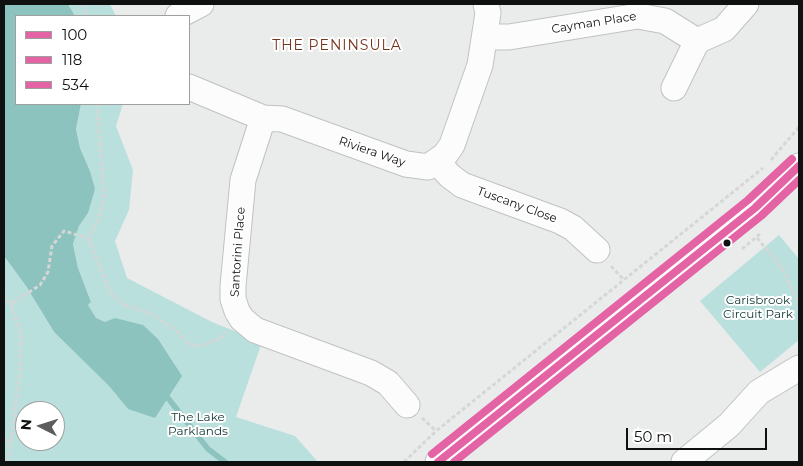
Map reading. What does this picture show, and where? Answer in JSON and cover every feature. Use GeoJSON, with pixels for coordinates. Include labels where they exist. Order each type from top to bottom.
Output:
{"type":"FeatureCollection","features":[{"type":"Feature","properties":{"kind":"street"},"geometry":{"type":"LineString","coordinates":[[180,15],[201,4]]}},
{"type":"Feature","properties":{"kind":"street"},"geometry":{"type":"LineString","coordinates":[[470,4],[473,17],[485,37]]}},
{"type":"Feature","properties":{"kind":"street"},"geometry":{"type":"LineString","coordinates":[[438,162],[452,145],[480,65],[488,13],[486,4]]}},
{"type":"Feature","properties":{"kind":"street"},"geometry":{"type":"LineString","coordinates":[[674,88],[697,41],[724,30],[746,4]]}},
{"type":"Feature","properties":{"kind":"street","name":"Cayman Place"},"geometry":{"type":"LineString","coordinates":[[485,37],[508,37],[638,16],[665,21],[697,41]]}},
{"type":"Feature","properties":{"kind":"street","name":"Riviera Way"},"geometry":{"type":"LineString","coordinates":[[190,88],[263,118],[282,120],[406,164],[428,167],[438,162]]}},
{"type":"Feature","properties":{"kind":"street","name":"Santorini Place"},"geometry":{"type":"LineString","coordinates":[[242,319],[233,299],[233,286],[243,180],[263,118]]}},
{"type":"Feature","properties":{"kind":"street","name":"Tuscany Close"},"geometry":{"type":"LineString","coordinates":[[438,162],[450,176],[462,185],[560,221],[573,228],[596,250]]}},
{"type":"Feature","properties":{"kind":"street"},"geometry":{"type":"LineString","coordinates":[[438,462],[755,208],[799,166]]}},
{"type":"Feature","properties":{"kind":"street"},"geometry":{"type":"LineString","coordinates":[[242,319],[255,330],[371,373],[388,383],[407,405]]}},
{"type":"Feature","properties":{"kind":"street"},"geometry":{"type":"LineString","coordinates":[[684,462],[730,425],[759,392],[799,368]]}},
{"type":"Feature","properties":{"kind":"path"},"geometry":{"type":"LineString","coordinates":[[88,238],[98,221],[104,198],[97,105]]}},
{"type":"Feature","properties":{"kind":"path"},"geometry":{"type":"LineString","coordinates":[[404,462],[436,431],[769,163],[799,127]]}},
{"type":"Feature","properties":{"kind":"path"},"geometry":{"type":"LineString","coordinates":[[11,304],[40,285],[48,272],[52,246],[64,231],[88,238]]}},
{"type":"Feature","properties":{"kind":"path"},"geometry":{"type":"LineString","coordinates":[[88,238],[110,292],[122,304],[153,315],[178,332],[189,344],[200,346],[221,338],[242,319]]}},
{"type":"Feature","properties":{"kind":"path"},"geometry":{"type":"LineString","coordinates":[[756,238],[783,270],[799,304]]}},
{"type":"Feature","properties":{"kind":"path"},"geometry":{"type":"LineString","coordinates":[[4,295],[11,304],[21,335],[20,371],[8,462]]}},
{"type":"Feature","properties":{"kind":"path"},"geometry":{"type":"LineString","coordinates":[[4,439],[10,442]]}},
{"type":"Feature","properties":{"kind":"green space"},"geometry":{"type":"Polygon","coordinates":[[[68,4],[110,4],[116,15],[74,15],[68,4]]]}},
{"type":"Feature","properties":{"kind":"green space","name":"The Lake Parklands"},"geometry":{"type":"Polygon","coordinates":[[[81,105],[123,105],[116,126],[133,170],[129,210],[115,241],[127,278],[212,322],[262,342],[236,417],[295,436],[318,462],[4,462],[4,256],[26,286],[54,332],[109,386],[128,409],[105,322],[96,319],[88,305],[91,302],[78,268],[73,244],[79,226],[88,213],[90,171],[80,148],[76,129],[81,105]]]}},
{"type":"Feature","properties":{"kind":"green space","name":"Carisbrook Circuit Park"},"geometry":{"type":"Polygon","coordinates":[[[779,235],[799,259],[799,340],[760,372],[700,301],[779,235]]]}},
{"type":"Feature","properties":{"kind":"shaded area"},"geometry":{"type":"Polygon","coordinates":[[[4,4],[68,4],[74,15],[15,15],[15,105],[81,105],[76,129],[80,148],[95,189],[88,213],[79,226],[73,244],[78,268],[91,302],[88,305],[96,318],[105,322],[115,318],[143,325],[158,339],[182,376],[155,418],[128,409],[109,386],[54,332],[26,286],[4,256],[4,4]]]}},
{"type":"Feature","properties":{"kind":"waterway"},"geometry":{"type":"LineString","coordinates":[[164,393],[208,449],[225,462]]}},
{"type":"Feature","properties":{"kind":"transit line","name":"534"},"geometry":{"type":"LineString","coordinates":[[432,454],[748,200],[792,159]]}},
{"type":"Feature","properties":{"kind":"transit line","name":"100"},"geometry":{"type":"LineString","coordinates":[[438,462],[755,208],[799,166]]}},
{"type":"Feature","properties":{"kind":"transit line","name":"118"},"geometry":{"type":"LineString","coordinates":[[454,462],[761,216],[799,180]]}},
{"type":"Feature","properties":{"kind":"district","name":"THE PENINSULA"},"geometry":{"type":"Point","coordinates":[337,46]}}]}
